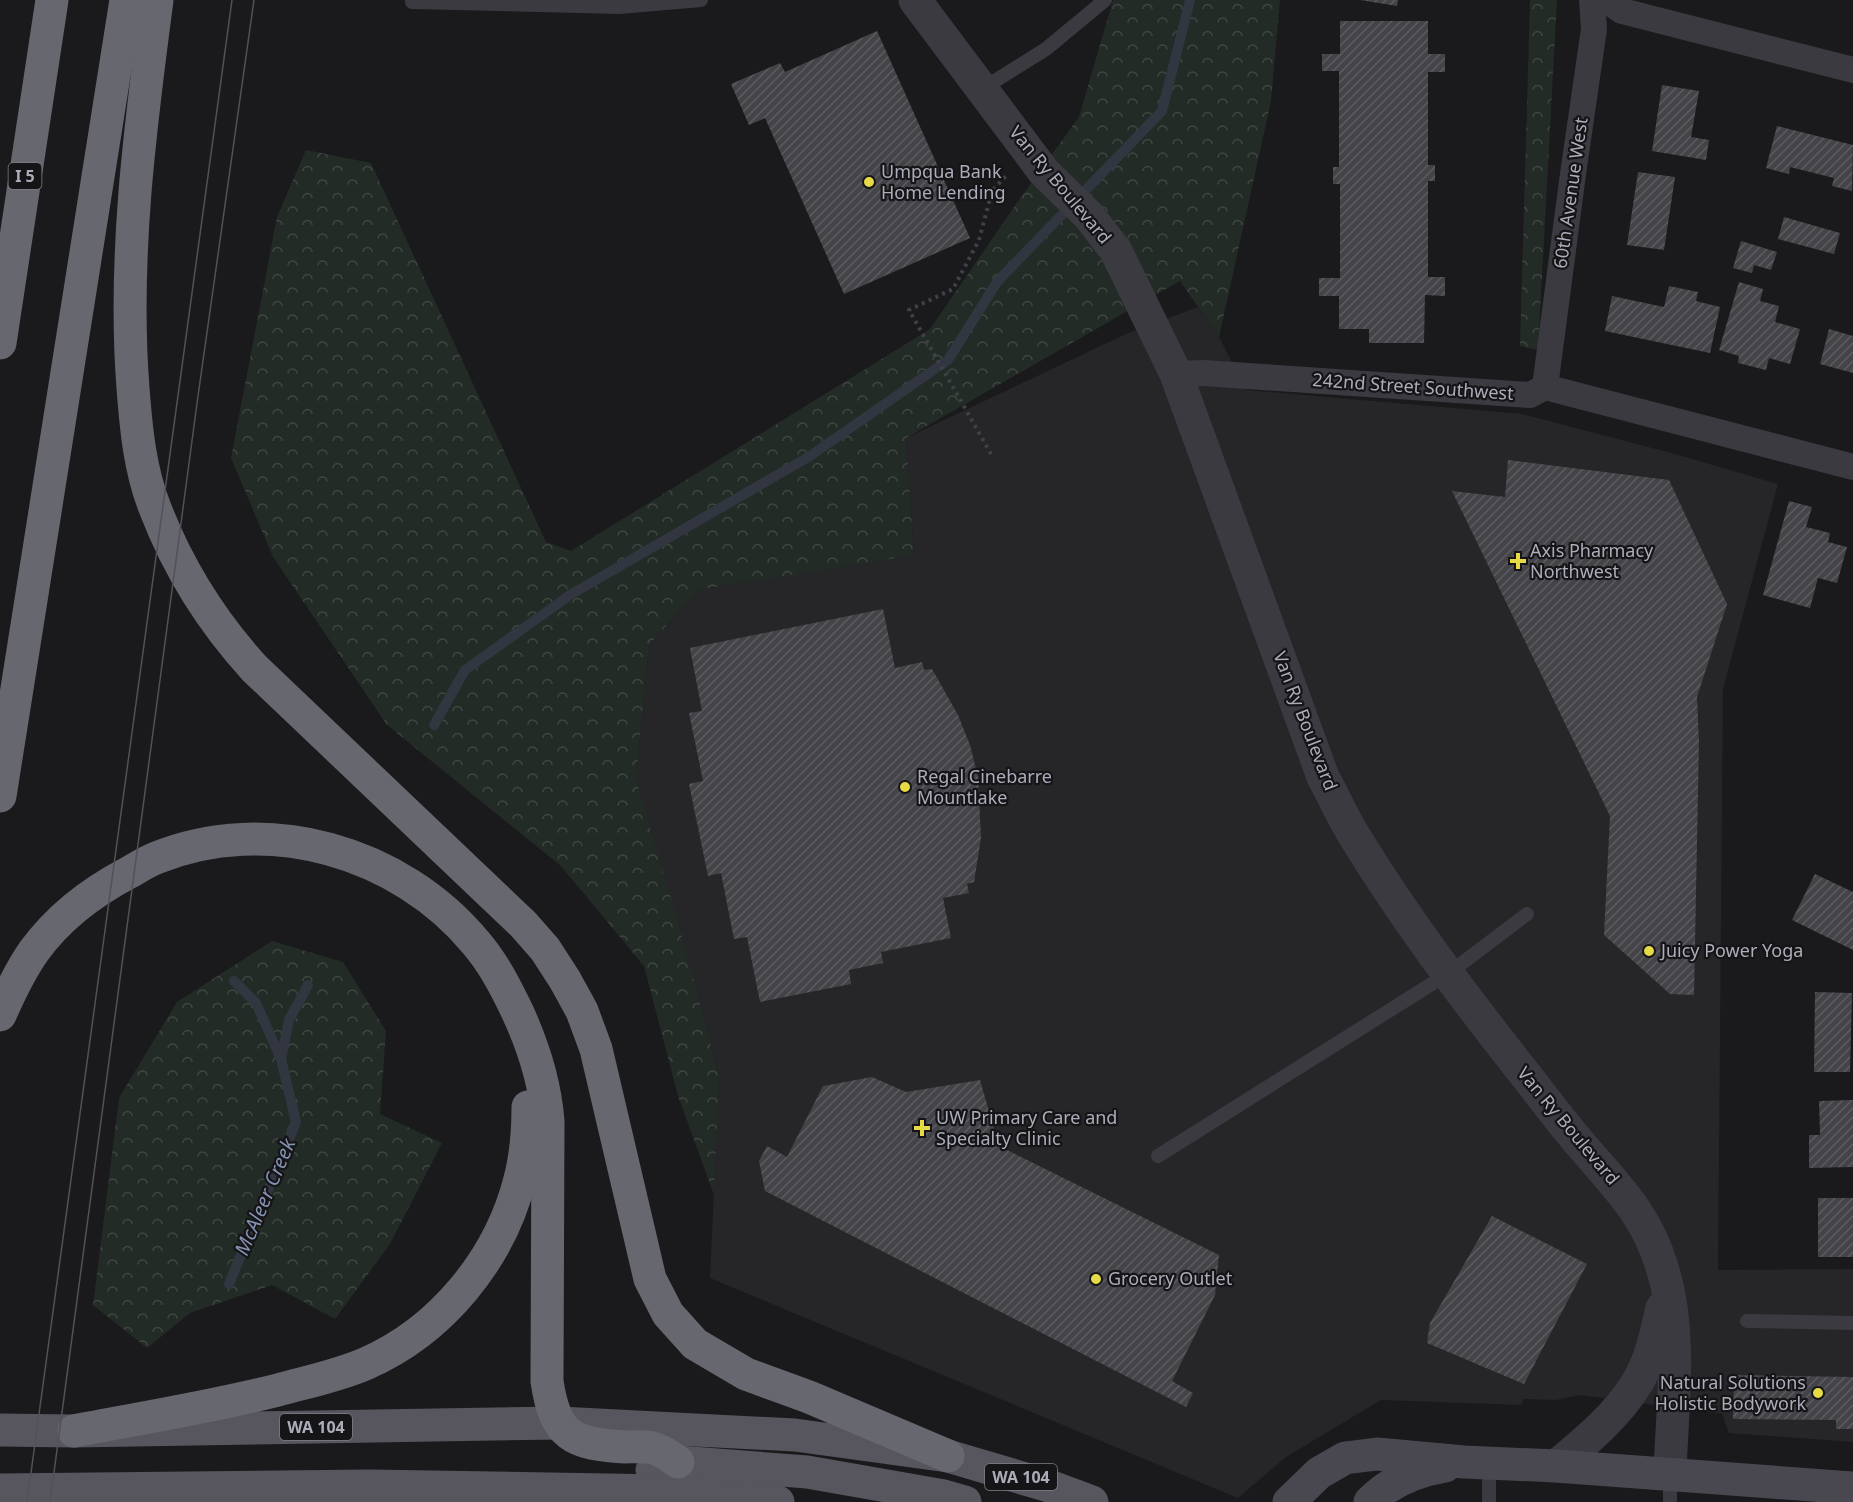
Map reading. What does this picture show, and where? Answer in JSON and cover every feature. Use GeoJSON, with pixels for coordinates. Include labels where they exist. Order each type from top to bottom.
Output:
{"type":"FeatureCollection","features":[{"type":"Feature","properties":{"kind":"highway"},"geometry":{"type":"LineString","coordinates":[[0,796],[126,0]]}},
{"type":"Feature","properties":{"kind":"highway"},"geometry":{"type":"LineString","coordinates":[[157,0],[139,143],[130,292],[131,360],[142,464],[155,508],[179,561],[222,630],[255,669],[523,924],[545,949],[566,980],[582,1011],[596,1049],[650,1279],[668,1314],[695,1344],[746,1374],[809,1397],[948,1456]]}},
{"type":"Feature","properties":{"kind":"highway","name":"I 5"},"geometry":{"type":"LineString","coordinates":[[0,343],[52,3]]}},
{"type":"Feature","properties":{"kind":"highway"},"geometry":{"type":"LineString","coordinates":[[0,1015],[14,982],[35,950],[57,924],[102,887],[155,858],[195,846],[245,839],[295,841],[342,851],[396,875],[439,905],[476,942],[507,991],[539,1067],[546,1093],[548,1121],[547,1381],[550,1404],[558,1423],[574,1438],[594,1445],[655,1448],[678,1462]]}},
{"type":"Feature","properties":{"kind":"highway"},"geometry":{"type":"LineString","coordinates":[[74,1431],[245,1398],[331,1376],[366,1363],[401,1344],[424,1328],[451,1303],[477,1272],[492,1248],[509,1215],[520,1179],[528,1134],[529,1097],[522,1044],[507,991]]}},
{"type":"Feature","properties":{"kind":"main road","name":"WA 104"},"geometry":{"type":"LineString","coordinates":[[0,1430],[74,1431],[558,1423],[795,1435],[948,1456],[1049,1486],[1092,1502]]}},
{"type":"Feature","properties":{"kind":"main road"},"geometry":{"type":"LineString","coordinates":[[1289,1502],[1319,1473],[1345,1458],[1377,1454],[1556,1466],[1670,1488],[1853,1488]]}},
{"type":"Feature","properties":{"kind":"main road"},"geometry":{"type":"LineString","coordinates":[[370,1486],[471,1467],[654,1470],[678,1462],[807,1472],[944,1496],[965,1502]]}},
{"type":"Feature","properties":{"kind":"main road"},"geometry":{"type":"LineString","coordinates":[[1370,1502],[1397,1481],[1423,1470],[1477,1462]]}},
{"type":"Feature","properties":{"kind":"main road"},"geometry":{"type":"LineString","coordinates":[[0,1490],[370,1486],[665,1491],[778,1502]]}},
{"type":"Feature","properties":{"kind":"street","name":"Van Ry Boulevard"},"geometry":{"type":"LineString","coordinates":[[915,0],[1044,172],[1089,216],[1116,250],[1176,374],[1323,777],[1354,835],[1420,935],[1569,1130],[1624,1193],[1648,1231],[1662,1264],[1673,1316],[1675,1346],[1670,1488]]}},
{"type":"Feature","properties":{"kind":"street","name":"60th Avenue West"},"geometry":{"type":"LineString","coordinates":[[1545,387],[1594,29],[1592,0]]}},
{"type":"Feature","properties":{"kind":"street"},"geometry":{"type":"LineString","coordinates":[[1606,0],[1622,11],[1853,70]]}},
{"type":"Feature","properties":{"kind":"street","name":"242nd Street Southwest"},"geometry":{"type":"LineString","coordinates":[[1176,374],[1203,372],[1530,395],[1545,387],[1853,467]]}},
{"type":"Feature","properties":{"kind":"street"},"geometry":{"type":"LineString","coordinates":[[1556,1466],[1604,1424],[1637,1383],[1652,1350],[1668,1286]]}},
{"type":"Feature","properties":{"kind":"lane"},"geometry":{"type":"LineString","coordinates":[[412,0],[412,2],[639,3],[701,0]]}},
{"type":"Feature","properties":{"kind":"lane"},"geometry":{"type":"LineString","coordinates":[[982,89],[1046,49],[1105,0]]}},
{"type":"Feature","properties":{"kind":"lane"},"geometry":{"type":"LineString","coordinates":[[1158,1156],[1449,973],[1527,914]]}},
{"type":"Feature","properties":{"kind":"lane"},"geometry":{"type":"LineString","coordinates":[[1747,1321],[1853,1323]]}},
{"type":"Feature","properties":{"kind":"lane"},"geometry":{"type":"LineString","coordinates":[[1477,1462],[1489,1502]]}},
{"type":"Feature","properties":{"kind":"path"},"geometry":{"type":"LineString","coordinates":[[991,454],[909,310],[953,289],[979,240],[992,191],[1010,171]]}},
{"type":"Feature","properties":{"kind":"shaded area"},"geometry":{"type":"Polygon","coordinates":[[[1198,307],[1219,337],[1246,390],[1522,414],[1778,484],[1723,689],[1718,1270],[1853,1269],[1853,1442],[1729,1433],[1722,1414],[1580,1395],[1556,1400],[1523,1399],[1522,1405],[1381,1400],[1286,1457],[1238,1498],[710,1278],[719,1076],[636,779],[649,645],[698,590],[914,553],[906,438],[1128,333],[1198,307]]]}},
{"type":"Feature","properties":{"kind":"green space"},"geometry":{"type":"Polygon","coordinates":[[[1113,0],[1280,0],[1271,101],[1219,337],[1180,281],[906,438],[914,555],[698,590],[649,645],[636,779],[679,926],[719,1076],[714,1195],[678,1096],[644,966],[561,866],[387,725],[273,557],[231,458],[277,217],[306,150],[371,163],[546,542],[571,551],[930,329],[1079,117],[1113,0]]]}},
{"type":"Feature","properties":{"kind":"green space"},"geometry":{"type":"Polygon","coordinates":[[[1530,0],[1557,0],[1538,350],[1520,346],[1530,0]]]}},
{"type":"Feature","properties":{"kind":"green space"},"geometry":{"type":"Polygon","coordinates":[[[272,941],[343,962],[386,1031],[380,1114],[442,1143],[390,1244],[335,1319],[272,1285],[190,1313],[147,1348],[93,1305],[119,1098],[177,1002],[272,941]]]}},
{"type":"Feature","properties":{"kind":"building"},"geometry":{"type":"Polygon","coordinates":[[[1360,0],[1398,0],[1397,6],[1360,0]]]}},
{"type":"Feature","properties":{"kind":"building"},"geometry":{"type":"Polygon","coordinates":[[[1340,21],[1428,21],[1428,54],[1445,54],[1445,72],[1428,72],[1428,165],[1435,165],[1435,181],[1428,181],[1428,277],[1445,277],[1445,296],[1425,295],[1424,343],[1369,343],[1369,329],[1339,329],[1339,296],[1319,296],[1319,278],[1340,278],[1340,184],[1333,184],[1333,167],[1339,167],[1339,71],[1322,71],[1322,54],[1340,54],[1340,21]]]}},
{"type":"Feature","properties":{"kind":"building","name":"Umpqua Bank Home Lending"},"geometry":{"type":"Polygon","coordinates":[[[877,31],[970,238],[844,294],[765,118],[749,125],[731,84],[780,63],[785,72],[877,31]]]}},
{"type":"Feature","properties":{"kind":"building"},"geometry":{"type":"Polygon","coordinates":[[[1662,85],[1699,91],[1691,137],[1709,140],[1706,160],[1652,151],[1662,85]]]}},
{"type":"Feature","properties":{"kind":"building"},"geometry":{"type":"Polygon","coordinates":[[[1777,126],[1853,145],[1852,191],[1832,186],[1834,178],[1790,167],[1789,174],[1766,168],[1777,126]]]}},
{"type":"Feature","properties":{"kind":"building"},"geometry":{"type":"Polygon","coordinates":[[[1638,172],[1675,177],[1664,250],[1627,245],[1638,172]]]}},
{"type":"Feature","properties":{"kind":"building"},"geometry":{"type":"Polygon","coordinates":[[[1784,217],[1840,233],[1834,254],[1778,239],[1784,217]]]}},
{"type":"Feature","properties":{"kind":"building"},"geometry":{"type":"Polygon","coordinates":[[[1741,241],[1777,252],[1771,270],[1754,265],[1752,273],[1733,268],[1741,241]]]}},
{"type":"Feature","properties":{"kind":"building"},"geometry":{"type":"Polygon","coordinates":[[[1739,282],[1763,289],[1760,301],[1779,306],[1775,322],[1800,329],[1790,364],[1769,358],[1766,370],[1738,363],[1739,356],[1719,350],[1739,282]]]}},
{"type":"Feature","properties":{"kind":"building"},"geometry":{"type":"Polygon","coordinates":[[[1669,286],[1698,292],[1696,301],[1720,307],[1710,353],[1605,331],[1612,296],[1664,307],[1669,286]]]}},
{"type":"Feature","properties":{"kind":"building"},"geometry":{"type":"Polygon","coordinates":[[[1829,329],[1853,336],[1853,373],[1820,364],[1829,329]]]}},
{"type":"Feature","properties":{"kind":"building"},"geometry":{"type":"Polygon","coordinates":[[[1508,460],[1669,480],[1727,604],[1697,697],[1699,742],[1694,995],[1670,994],[1604,935],[1610,816],[1452,491],[1505,497],[1508,460]]]}},
{"type":"Feature","properties":{"kind":"building"},"geometry":{"type":"Polygon","coordinates":[[[1789,501],[1812,507],[1806,527],[1830,533],[1828,542],[1847,547],[1837,583],[1818,578],[1810,608],[1763,595],[1789,501]]]}},
{"type":"Feature","properties":{"kind":"building"},"geometry":{"type":"Polygon","coordinates":[[[883,609],[895,668],[922,662],[924,670],[932,669],[958,715],[970,745],[978,777],[981,838],[974,882],[967,884],[969,893],[943,898],[951,938],[881,952],[883,963],[849,970],[851,984],[760,1002],[747,937],[734,939],[721,873],[708,876],[689,784],[703,781],[689,713],[702,711],[690,648],[883,609]]]}},
{"type":"Feature","properties":{"kind":"building"},"geometry":{"type":"Polygon","coordinates":[[[1815,874],[1853,892],[1853,950],[1792,920],[1815,874]]]}},
{"type":"Feature","properties":{"kind":"building"},"geometry":{"type":"Polygon","coordinates":[[[1815,992],[1852,993],[1850,1072],[1814,1072],[1815,992]]]}},
{"type":"Feature","properties":{"kind":"building"},"geometry":{"type":"Polygon","coordinates":[[[872,1077],[906,1092],[980,1080],[999,1146],[1219,1255],[1215,1295],[1172,1381],[1193,1393],[1186,1407],[765,1191],[759,1161],[767,1146],[787,1157],[823,1086],[872,1077]]]}},
{"type":"Feature","properties":{"kind":"building"},"geometry":{"type":"Polygon","coordinates":[[[1853,1100],[1853,1167],[1809,1168],[1809,1135],[1820,1135],[1819,1101],[1853,1100]]]}},
{"type":"Feature","properties":{"kind":"building"},"geometry":{"type":"Polygon","coordinates":[[[1818,1198],[1853,1198],[1853,1257],[1818,1257],[1818,1198]]]}},
{"type":"Feature","properties":{"kind":"building"},"geometry":{"type":"Polygon","coordinates":[[[1492,1216],[1587,1264],[1524,1384],[1427,1343],[1430,1323],[1492,1216]]]}},
{"type":"Feature","properties":{"kind":"building"},"geometry":{"type":"Polygon","coordinates":[[[1734,1375],[1853,1377],[1853,1429],[1836,1429],[1836,1420],[1733,1419],[1734,1375]]]}},
{"type":"Feature","properties":{"kind":"waterway"},"geometry":{"type":"LineString","coordinates":[[434,725],[465,670],[570,595],[810,456],[948,360],[997,282],[1162,111],[1190,0]]}},
{"type":"Feature","properties":{"kind":"waterway","name":"McAleer Creek"},"geometry":{"type":"LineString","coordinates":[[229,1284],[296,1122],[281,1059],[256,1003],[234,981]]}},
{"type":"Feature","properties":{"kind":"waterway"},"geometry":{"type":"LineString","coordinates":[[281,1059],[289,1020],[308,985]]}},
{"type":"Feature","properties":{"kind":"tram line"},"geometry":{"type":"LineString","coordinates":[[27,1502],[232,0]]}},
{"type":"Feature","properties":{"kind":"tram line"},"geometry":{"type":"LineString","coordinates":[[50,1502],[198,396],[254,0]]}},
{"type":"Feature","properties":{"kind":"place","name":"Umpqua Bank Home Lending"},"geometry":{"type":"Point","coordinates":[869,182]}},
{"type":"Feature","properties":{"kind":"place","name":"Axis Pharmacy Northwest"},"geometry":{"type":"Point","coordinates":[1518,561]}},
{"type":"Feature","properties":{"kind":"place","name":"Regal Cinebarre Mountlake"},"geometry":{"type":"Point","coordinates":[905,787]}},
{"type":"Feature","properties":{"kind":"place","name":"Juicy Power Yoga"},"geometry":{"type":"Point","coordinates":[1649,951]}},
{"type":"Feature","properties":{"kind":"place","name":"UW Primary Care and Specialty Clinic"},"geometry":{"type":"Point","coordinates":[922,1128]}},
{"type":"Feature","properties":{"kind":"place","name":"Grocery Outlet"},"geometry":{"type":"Point","coordinates":[1096,1279]}},
{"type":"Feature","properties":{"kind":"place","name":"Natural Solutions Holistic Bodywork"},"geometry":{"type":"Point","coordinates":[1818,1393]}}]}
